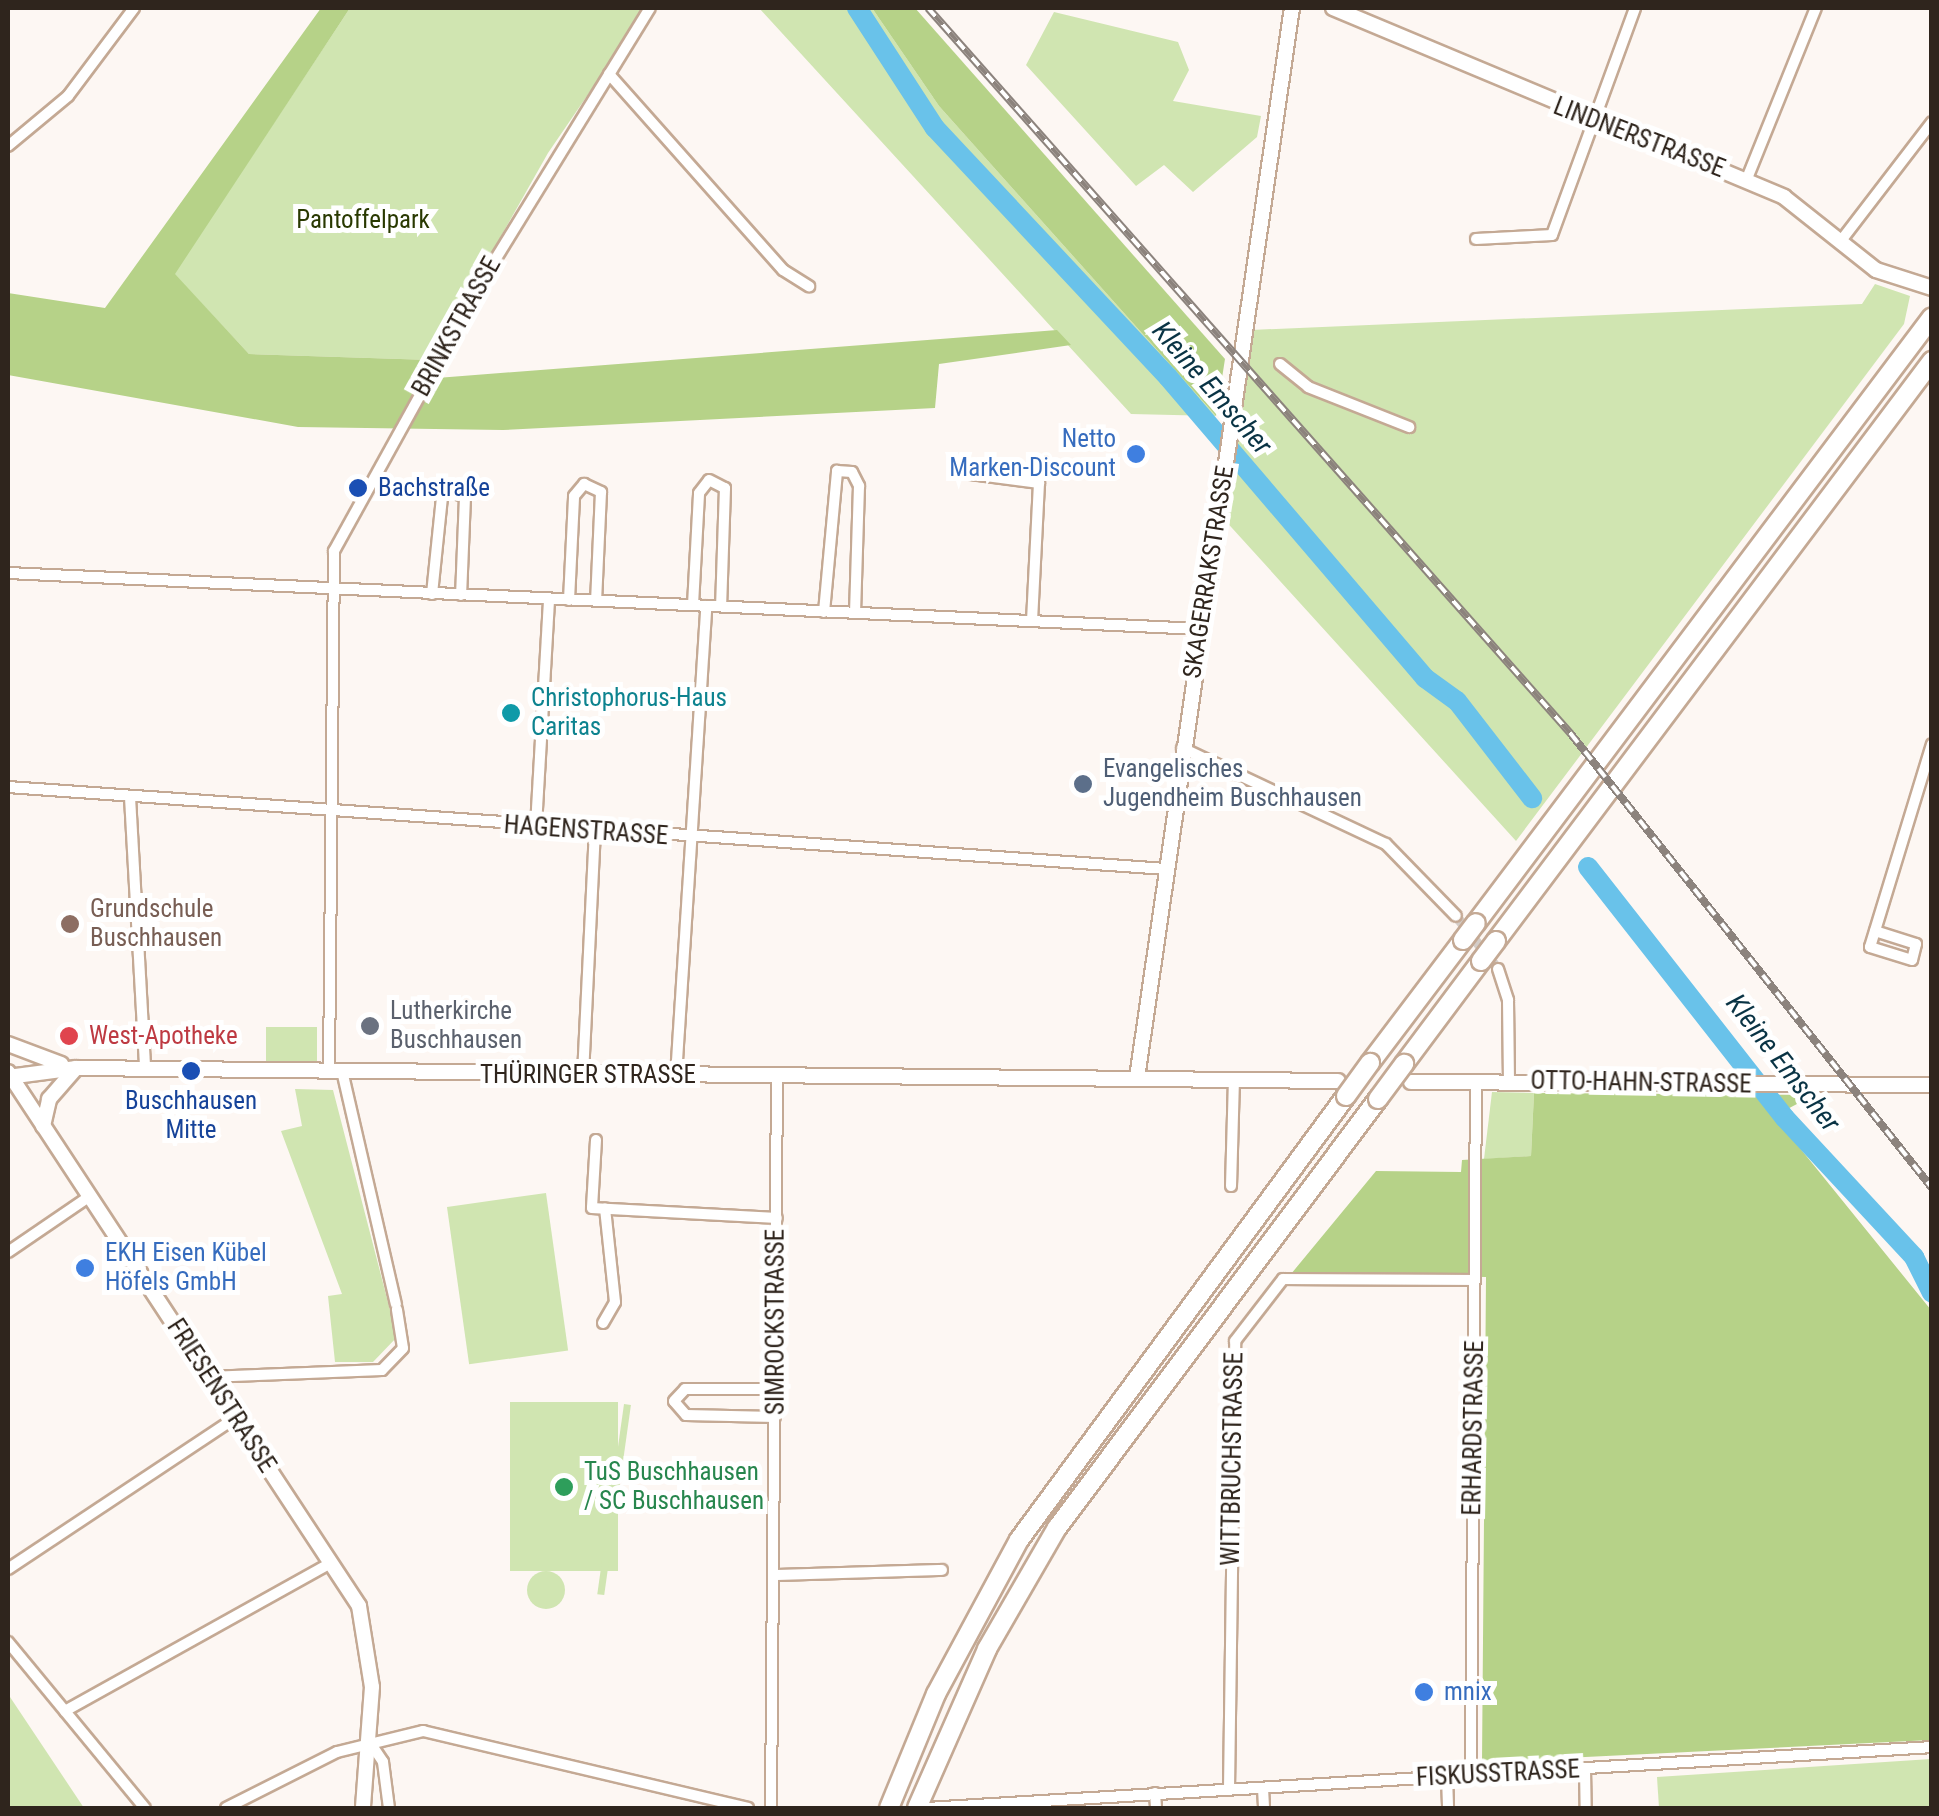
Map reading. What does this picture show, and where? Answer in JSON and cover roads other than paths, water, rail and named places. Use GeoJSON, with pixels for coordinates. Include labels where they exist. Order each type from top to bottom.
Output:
{"type":"FeatureCollection","features":[{"type":"Feature","properties":{"kind":"highway"},"geometry":{"type":"LineString","coordinates":[[890,1804],[1019,1540],[1342,1089],[1370,1063],[1929,321]]}},
{"type":"Feature","properties":{"kind":"highway"},"geometry":{"type":"LineString","coordinates":[[922,1805],[988,1648],[1057,1528],[1404,1064],[1489,965],[1496,941],[1932,361]]}},
{"type":"Feature","properties":{"kind":"street"},"geometry":{"type":"LineString","coordinates":[[8,146],[68,96],[134,8]]}},
{"type":"Feature","properties":{"kind":"street","name":"BRINKSTRASSE"},"geometry":{"type":"LineString","coordinates":[[208,1376],[382,1370],[403,1348],[397,1306],[336,1074],[329,813],[331,590],[342,534],[650,8]]}},
{"type":"Feature","properties":{"kind":"street","name":"SKAGERRAKSTRASSE"},"geometry":{"type":"LineString","coordinates":[[1137,1078],[1292,8]]}},
{"type":"Feature","properties":{"kind":"street","name":"LINDNERSTRASSE"},"geometry":{"type":"LineString","coordinates":[[1333,8],[1790,201],[1876,270],[1932,288]]}},
{"type":"Feature","properties":{"kind":"street"},"geometry":{"type":"LineString","coordinates":[[1476,239],[1547,240],[1564,214],[1592,120],[1635,8]]}},
{"type":"Feature","properties":{"kind":"street"},"geometry":{"type":"LineString","coordinates":[[1746,181],[1816,8]]}},
{"type":"Feature","properties":{"kind":"street"},"geometry":{"type":"LineString","coordinates":[[608,74],[783,270],[809,286]]}},
{"type":"Feature","properties":{"kind":"street"},"geometry":{"type":"LineString","coordinates":[[1840,242],[1932,122]]}},
{"type":"Feature","properties":{"kind":"street"},"geometry":{"type":"LineString","coordinates":[[1280,364],[1308,387],[1409,427]]}},
{"type":"Feature","properties":{"kind":"street"},"geometry":{"type":"LineString","coordinates":[[824,612],[830,485],[836,472],[852,472],[854,612]]}},
{"type":"Feature","properties":{"kind":"street"},"geometry":{"type":"LineString","coordinates":[[963,473],[1040,483],[1032,620]]}},
{"type":"Feature","properties":{"kind":"street"},"geometry":{"type":"LineString","coordinates":[[692,605],[698,493],[709,480],[726,488],[721,606]]}},
{"type":"Feature","properties":{"kind":"street"},"geometry":{"type":"LineString","coordinates":[[569,600],[574,496],[589,484],[601,492],[596,602]]}},
{"type":"Feature","properties":{"kind":"street"},"geometry":{"type":"LineString","coordinates":[[432,594],[443,488],[465,497],[461,596]]}},
{"type":"Feature","properties":{"kind":"street"},"geometry":{"type":"LineString","coordinates":[[8,573],[1200,629]]}},
{"type":"Feature","properties":{"kind":"street"},"geometry":{"type":"LineString","coordinates":[[536,826],[548,599]]}},
{"type":"Feature","properties":{"kind":"street"},"geometry":{"type":"LineString","coordinates":[[676,1076],[706,606]]}},
{"type":"Feature","properties":{"kind":"street"},"geometry":{"type":"LineString","coordinates":[[1875,931],[1932,744]]}},
{"type":"Feature","properties":{"kind":"street"},"geometry":{"type":"LineString","coordinates":[[1182,748],[1386,844],[1456,916]]}},
{"type":"Feature","properties":{"kind":"street","name":"HAGENSTRASSE"},"geometry":{"type":"LineString","coordinates":[[8,788],[693,839],[1166,869]]}},
{"type":"Feature","properties":{"kind":"street"},"geometry":{"type":"LineString","coordinates":[[130,797],[145,1069]]}},
{"type":"Feature","properties":{"kind":"street"},"geometry":{"type":"LineString","coordinates":[[583,1075],[596,831]]}},
{"type":"Feature","properties":{"kind":"street"},"geometry":{"type":"LineString","coordinates":[[1489,965],[1508,1000],[1509,1081]]}},
{"type":"Feature","properties":{"kind":"street"},"geometry":{"type":"LineString","coordinates":[[8,1044],[76,1068],[48,1100],[44,1126]]}},
{"type":"Feature","properties":{"kind":"street","name":"THÜRINGER STRASSE"},"geometry":{"type":"LineString","coordinates":[[8,1075],[76,1068],[336,1074],[1234,1080]]}},
{"type":"Feature","properties":{"kind":"street","name":"FRIESENSTRASSE"},"geometry":{"type":"LineString","coordinates":[[8,1075],[331,1563],[368,1630],[368,1740],[363,1808]]}},
{"type":"Feature","properties":{"kind":"street","name":"SIMROCKSTRASSE"},"geometry":{"type":"LineString","coordinates":[[771,1808],[778,1076]]}},
{"type":"Feature","properties":{"kind":"street"},"geometry":{"type":"LineString","coordinates":[[1231,1186],[1234,1080],[1342,1089]]}},
{"type":"Feature","properties":{"kind":"street","name":"ERHARDSTRASSE"},"geometry":{"type":"LineString","coordinates":[[1471,1775],[1476,1081]]}},
{"type":"Feature","properties":{"kind":"street","name":"OTTO-HAHN-STRASSE"},"geometry":{"type":"LineString","coordinates":[[1412,1082],[1932,1085]]}},
{"type":"Feature","properties":{"kind":"street"},"geometry":{"type":"LineString","coordinates":[[596,1140],[592,1208],[777,1218]]}},
{"type":"Feature","properties":{"kind":"street"},"geometry":{"type":"LineString","coordinates":[[8,1252],[90,1196]]}},
{"type":"Feature","properties":{"kind":"street"},"geometry":{"type":"LineString","coordinates":[[604,1323],[615,1302],[605,1208]]}},
{"type":"Feature","properties":{"kind":"street","name":"WITTBRUCHSTRASSE"},"geometry":{"type":"LineString","coordinates":[[1229,1789],[1235,1341],[1283,1279],[1475,1280]]}},
{"type":"Feature","properties":{"kind":"street"},"geometry":{"type":"LineString","coordinates":[[775,1417],[686,1415],[674,1401],[685,1389],[776,1389]]}},
{"type":"Feature","properties":{"kind":"street"},"geometry":{"type":"LineString","coordinates":[[8,1569],[235,1418]]}},
{"type":"Feature","properties":{"kind":"street"},"geometry":{"type":"LineString","coordinates":[[65,1711],[331,1563]]}},
{"type":"Feature","properties":{"kind":"street"},"geometry":{"type":"LineString","coordinates":[[774,1575],[942,1570]]}},
{"type":"Feature","properties":{"kind":"street"},"geometry":{"type":"LineString","coordinates":[[8,1642],[145,1808]]}},
{"type":"Feature","properties":{"kind":"street"},"geometry":{"type":"LineString","coordinates":[[226,1808],[368,1740],[423,1732],[748,1808]]}},
{"type":"Feature","properties":{"kind":"street","name":"FRIESENSTRASSE"},"geometry":{"type":"LineString","coordinates":[[368,1740],[383,1762],[390,1808]]}},
{"type":"Feature","properties":{"kind":"street","name":"FISKUSSTRASSE"},"geometry":{"type":"LineString","coordinates":[[922,1805],[971,1808],[1155,1793],[1932,1746]]}},
{"type":"Feature","properties":{"kind":"street"},"geometry":{"type":"LineString","coordinates":[[1585,1769],[1586,1808]]}},
{"type":"Feature","properties":{"kind":"street"},"geometry":{"type":"LineString","coordinates":[[1447,1777],[1448,1808]]}},
{"type":"Feature","properties":{"kind":"street"},"geometry":{"type":"LineString","coordinates":[[1264,1788],[1264,1808]]}},
{"type":"Feature","properties":{"kind":"street"},"geometry":{"type":"LineString","coordinates":[[1155,1793],[1156,1808]]}},
{"type":"Feature","properties":{"kind":"waterway","name":"Kleine Emscher"},"geometry":{"type":"LineString","coordinates":[[857,8],[935,128],[1168,377],[1425,678],[1457,701],[1532,798]]}},
{"type":"Feature","properties":{"kind":"waterway","name":"Kleine Emscher"},"geometry":{"type":"LineString","coordinates":[[1588,867],[1785,1118],[1914,1257],[1932,1293]]}},
{"type":"Feature","properties":{"kind":"tunnel"},"geometry":{"type":"LineString","coordinates":[[1456,916],[1498,969]]}},
{"type":"Feature","properties":{"kind":"railway"},"geometry":{"type":"LineString","coordinates":[[928,8],[1571,734],[1932,1188]]}},
{"type":"Feature","properties":{"kind":"place","name":"Netto Marken-Discount"},"geometry":{"type":"Point","coordinates":[1136,454]}},
{"type":"Feature","properties":{"kind":"place","name":"Bachstraße"},"geometry":{"type":"Point","coordinates":[358,488]}},
{"type":"Feature","properties":{"kind":"place","name":"Christophorus-Haus Caritas"},"geometry":{"type":"Point","coordinates":[511,713]}},
{"type":"Feature","properties":{"kind":"place","name":"Evangelisches Jugendheim Buschhausen"},"geometry":{"type":"Point","coordinates":[1083,784]}},
{"type":"Feature","properties":{"kind":"place","name":"Grundschule Buschhausen"},"geometry":{"type":"Point","coordinates":[70,924]}},
{"type":"Feature","properties":{"kind":"place","name":"Lutherkirche Buschhausen"},"geometry":{"type":"Point","coordinates":[370,1026]}},
{"type":"Feature","properties":{"kind":"place","name":"West-Apotheke"},"geometry":{"type":"Point","coordinates":[69,1036]}},
{"type":"Feature","properties":{"kind":"place","name":"Buschhausen Mitte"},"geometry":{"type":"Point","coordinates":[191,1071]}},
{"type":"Feature","properties":{"kind":"place","name":"EKH Eisen Kübel Höfels GmbH"},"geometry":{"type":"Point","coordinates":[85,1268]}},
{"type":"Feature","properties":{"kind":"place","name":"TuS Buschhausen / SC Buschhausen"},"geometry":{"type":"Point","coordinates":[564,1487]}},
{"type":"Feature","properties":{"kind":"place","name":"mnix"},"geometry":{"type":"Point","coordinates":[1424,1692]}},
{"type":"Feature","properties":{"kind":"park label","name":"Pantoffelpark"},"geometry":{"type":"Point","coordinates":[363,220]}}]}
